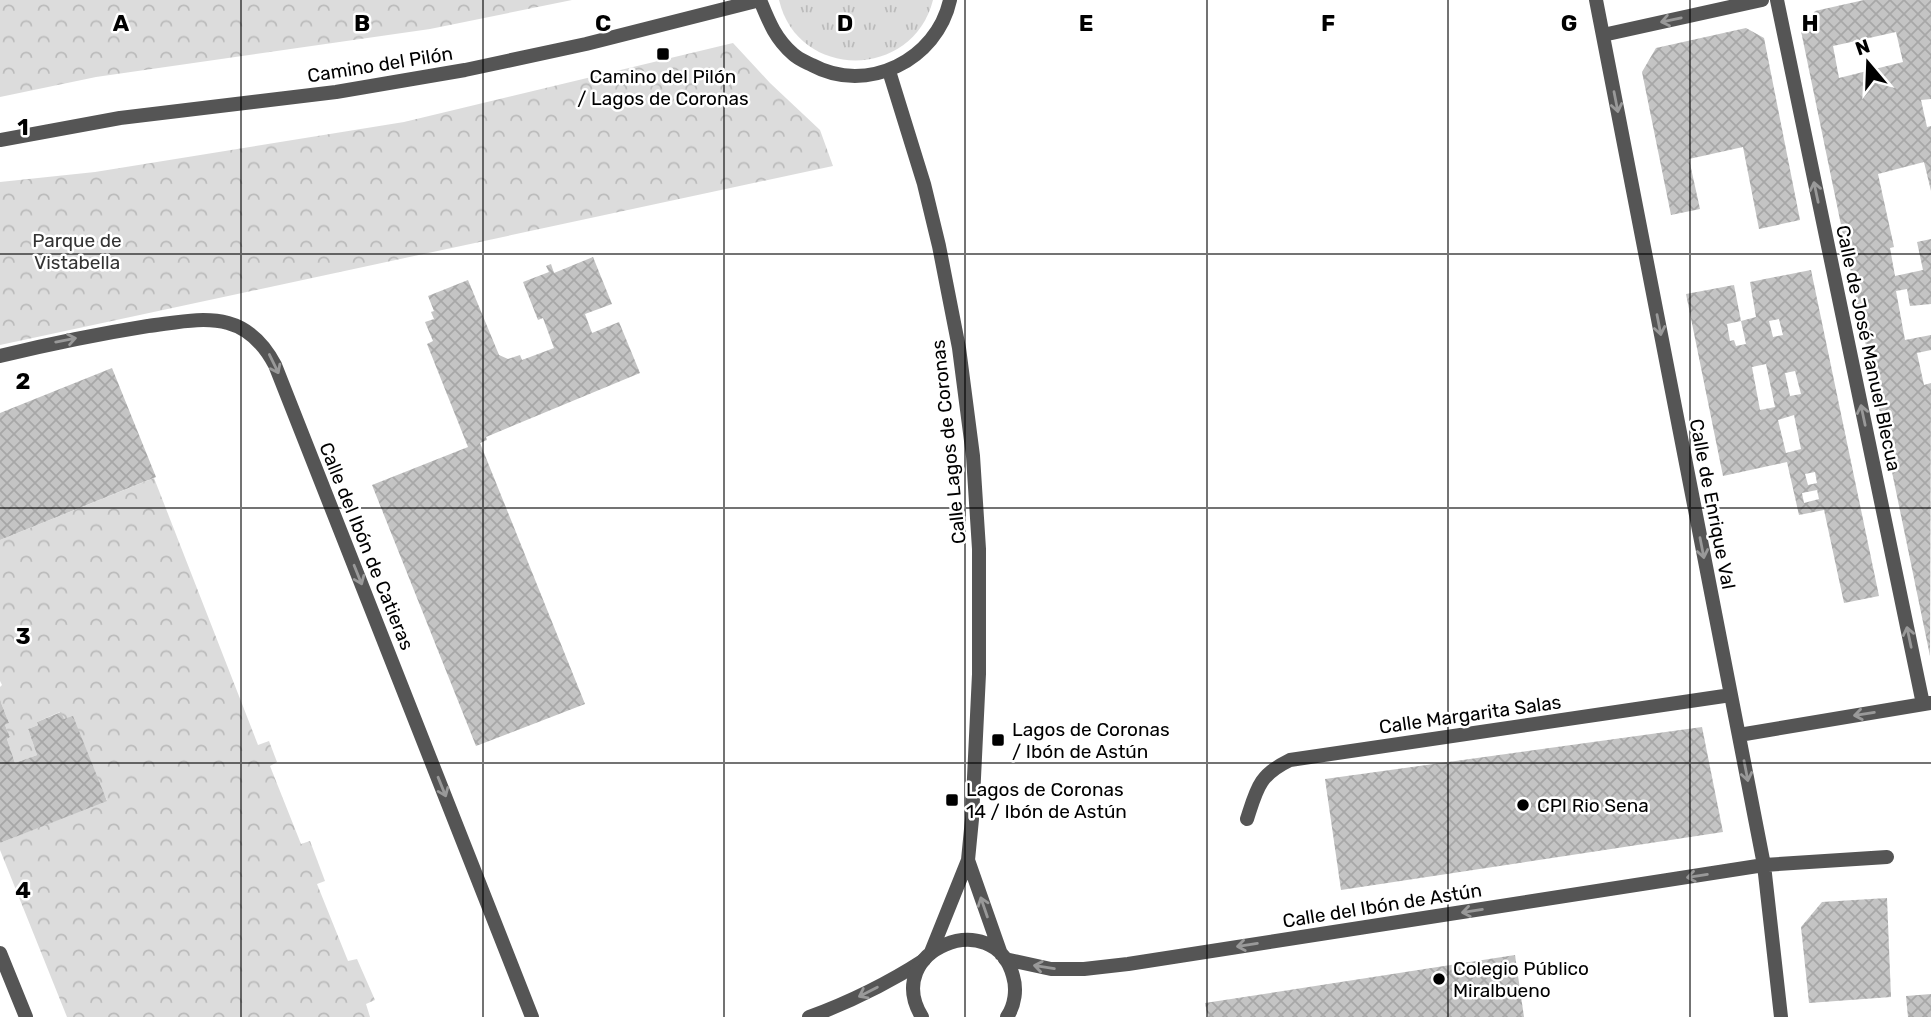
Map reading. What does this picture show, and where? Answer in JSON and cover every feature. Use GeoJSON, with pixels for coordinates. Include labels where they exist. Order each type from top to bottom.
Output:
{"type":"FeatureCollection","features":[{"type":"Feature","properties":{"kind":"street"},"geometry":{"type":"LineString","coordinates":[[760,0],[773,31],[795,56],[824,72],[856,77],[889,71],[914,58],[933,38],[947,14],[950,0]]}},
{"type":"Feature","properties":{"kind":"street","name":"Camino del Pilón"},"geometry":{"type":"LineString","coordinates":[[0,140],[120,117],[336,92],[466,70],[599,41],[760,0]]}},
{"type":"Feature","properties":{"kind":"street","name":"Calle de Enrique Val"},"geometry":{"type":"LineString","coordinates":[[1596,0],[1764,865],[1781,1017]]}},
{"type":"Feature","properties":{"kind":"street"},"geometry":{"type":"LineString","coordinates":[[1603,34],[1762,0]]}},
{"type":"Feature","properties":{"kind":"street","name":"Calle de José Manuel Blecua"},"geometry":{"type":"LineString","coordinates":[[1777,0],[1927,704]]}},
{"type":"Feature","properties":{"kind":"street","name":"Calle Lagos de Coronas"},"geometry":{"type":"LineString","coordinates":[[889,71],[924,184],[939,246],[958,348],[973,456],[979,550],[979,674],[968,860],[927,956],[917,972],[915,1001],[922,1017]]}},
{"type":"Feature","properties":{"kind":"street","name":"Calle del Ibón de Catieras"},"geometry":{"type":"LineString","coordinates":[[0,356],[65,340],[181,322],[213,320],[240,328],[261,343],[275,365],[532,1017]]}},
{"type":"Feature","properties":{"kind":"street","name":"Calle Margarita Salas"},"geometry":{"type":"LineString","coordinates":[[1247,819],[1256,790],[1272,769],[1290,760],[1731,695]]}},
{"type":"Feature","properties":{"kind":"street"},"geometry":{"type":"LineString","coordinates":[[1739,735],[1927,704]]}},
{"type":"Feature","properties":{"kind":"street","name":"Calle del Ibón de Astún"},"geometry":{"type":"LineString","coordinates":[[927,956],[944,944],[974,940],[989,945],[1003,957],[1051,969],[1084,969],[1764,865],[1887,857]]}},
{"type":"Feature","properties":{"kind":"street","name":"Calle Lagos de Coronas"},"geometry":{"type":"LineString","coordinates":[[968,860],[1003,957],[1012,971],[1014,999],[1008,1015]]}},
{"type":"Feature","properties":{"kind":"street"},"geometry":{"type":"LineString","coordinates":[[0,953],[26,1017]]}},
{"type":"Feature","properties":{"kind":"street"},"geometry":{"type":"LineString","coordinates":[[809,1017],[847,1003],[898,977],[927,956]]}},
{"type":"Feature","properties":{"kind":"green space"},"geometry":{"type":"Polygon","coordinates":[[[0,0],[572,0],[430,29],[96,77],[0,97],[0,0]]]}},
{"type":"Feature","properties":{"kind":"green space"},"geometry":{"type":"Polygon","coordinates":[[[779,0],[933,0],[921,26],[903,45],[880,57],[856,60],[831,57],[808,45],[790,27],[779,0]]]}},
{"type":"Feature","properties":{"kind":"green space","name":"Parque de Vistabella"},"geometry":{"type":"Polygon","coordinates":[[[733,43],[770,83],[820,130],[833,166],[0,345],[0,182],[95,172],[404,122],[733,43]]]}},
{"type":"Feature","properties":{"kind":"green space"},"geometry":{"type":"Polygon","coordinates":[[[154,478],[258,745],[269,741],[277,762],[270,766],[301,844],[310,841],[325,881],[317,884],[348,961],[357,959],[375,1000],[366,1004],[370,1017],[67,1017],[0,850],[0,843],[107,800],[60,712],[28,729],[37,755],[15,763],[7,739],[10,737],[5,725],[9,723],[0,700],[0,540],[154,478]]]}},
{"type":"Feature","properties":{"kind":"building"},"geometry":{"type":"Polygon","coordinates":[[[1864,0],[1931,0],[1931,99],[1921,100],[1927,127],[1931,126],[1931,191],[1924,162],[1878,174],[1894,247],[1890,248],[1895,276],[1923,270],[1917,242],[1931,239],[1931,304],[1910,306],[1907,289],[1896,291],[1905,340],[1931,335],[1931,350],[1917,353],[1924,385],[1931,383],[1930,656],[1801,31],[1815,11],[1864,0]],[[1896,32],[1833,46],[1839,78],[1903,62],[1896,32]]]}},
{"type":"Feature","properties":{"kind":"building"},"geometry":{"type":"Polygon","coordinates":[[[1746,28],[1764,38],[1800,220],[1759,229],[1743,147],[1689,159],[1700,209],[1671,215],[1642,72],[1656,48],[1746,28]]]}},
{"type":"Feature","properties":{"kind":"building"},"geometry":{"type":"Polygon","coordinates":[[[593,257],[612,304],[585,314],[592,333],[619,322],[640,373],[486,437],[487,440],[480,443],[585,704],[476,746],[372,485],[468,447],[427,344],[433,341],[425,322],[434,319],[428,296],[468,280],[499,355],[508,359],[520,355],[522,360],[554,348],[543,318],[538,320],[523,282],[549,272],[546,266],[551,264],[554,273],[593,257]]]}},
{"type":"Feature","properties":{"kind":"building"},"geometry":{"type":"Polygon","coordinates":[[[1811,270],[1879,596],[1844,603],[1824,510],[1799,515],[1787,462],[1723,476],[1686,294],[1734,285],[1741,321],[1756,317],[1750,282],[1811,270]],[[1779,319],[1769,321],[1773,337],[1783,335],[1779,319]],[[1741,321],[1727,324],[1730,341],[1734,340],[1736,346],[1746,344],[1741,321]],[[1766,364],[1752,367],[1760,410],[1775,407],[1766,364]],[[1795,371],[1785,373],[1790,396],[1801,394],[1795,371]],[[1794,415],[1778,420],[1786,453],[1801,449],[1794,415]],[[1815,472],[1805,474],[1808,485],[1817,483],[1815,472]],[[1817,490],[1802,493],[1804,503],[1819,499],[1817,490]]]}},
{"type":"Feature","properties":{"kind":"building"},"geometry":{"type":"Polygon","coordinates":[[[112,368],[156,477],[0,540],[0,413],[112,368]]]}},
{"type":"Feature","properties":{"kind":"building"},"geometry":{"type":"Polygon","coordinates":[[[0,700],[9,723],[5,725],[10,737],[7,739],[15,763],[37,755],[28,729],[38,725],[37,722],[61,712],[64,719],[73,716],[107,801],[0,843],[0,700]]]}},
{"type":"Feature","properties":{"kind":"building","name":"CPI Rio Sena"},"geometry":{"type":"Polygon","coordinates":[[[1702,727],[1723,832],[1341,890],[1325,779],[1702,727]]]}},
{"type":"Feature","properties":{"kind":"building"},"geometry":{"type":"Polygon","coordinates":[[[1887,898],[1891,997],[1809,1003],[1801,927],[1822,902],[1887,898]]]}},
{"type":"Feature","properties":{"kind":"building","name":"Colegio Público Miralbueno"},"geometry":{"type":"Polygon","coordinates":[[[1515,955],[1524,1017],[1208,1017],[1205,1003],[1515,955]]]}},
{"type":"Feature","properties":{"kind":"building"},"geometry":{"type":"Polygon","coordinates":[[[1931,994],[1931,1017],[1908,1017],[1906,996],[1931,994]]]}},
{"type":"Feature","properties":{"kind":"place","name":"Camino del Pilón / Lagos de Coronas"},"geometry":{"type":"Point","coordinates":[663,54]}},
{"type":"Feature","properties":{"kind":"place","name":"Lagos de Coronas / Ibón de Astún"},"geometry":{"type":"Point","coordinates":[998,740]}},
{"type":"Feature","properties":{"kind":"place","name":"Lagos de Coronas 14 / Ibón de Astún"},"geometry":{"type":"Point","coordinates":[952,800]}},
{"type":"Feature","properties":{"kind":"place","name":"CPI Rio Sena"},"geometry":{"type":"Point","coordinates":[1523,805]}},
{"type":"Feature","properties":{"kind":"place","name":"Colegio Público Miralbueno"},"geometry":{"type":"Point","coordinates":[1439,979]}}]}
